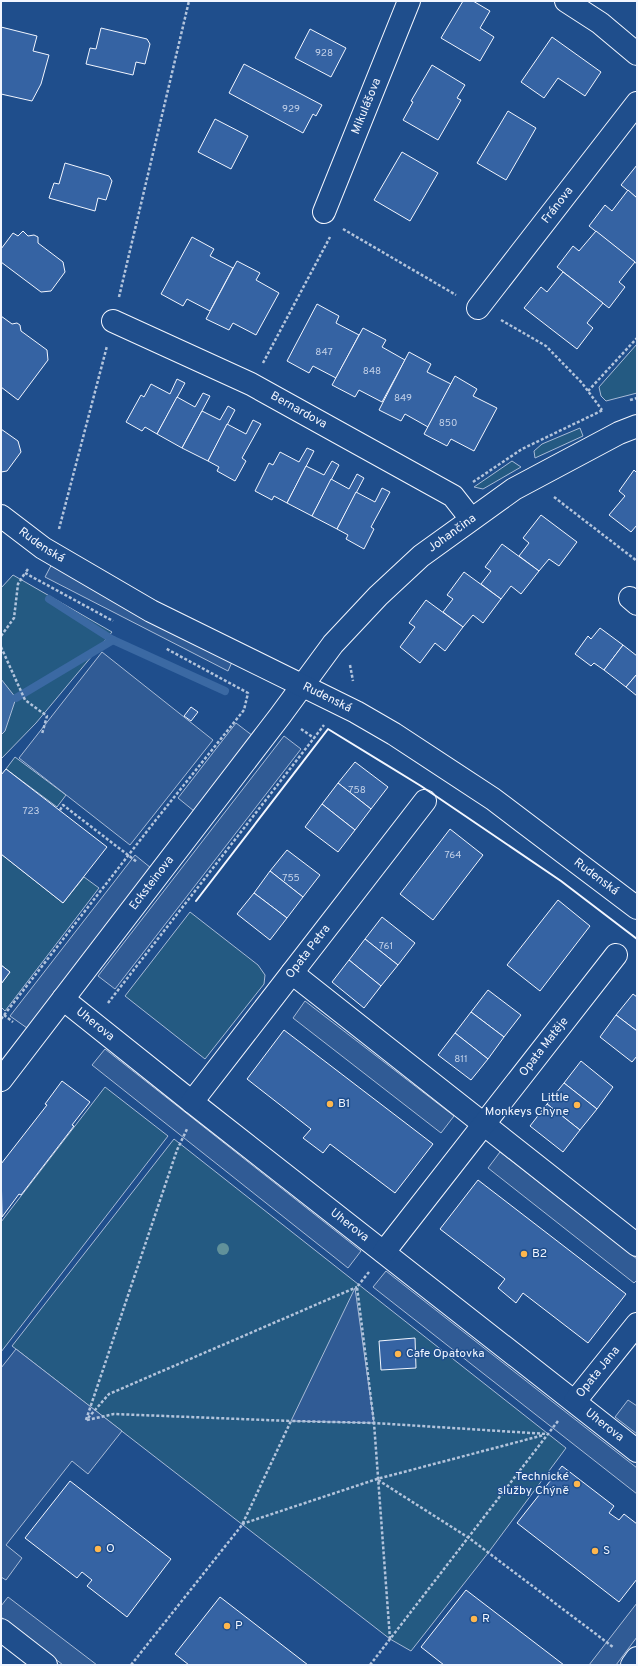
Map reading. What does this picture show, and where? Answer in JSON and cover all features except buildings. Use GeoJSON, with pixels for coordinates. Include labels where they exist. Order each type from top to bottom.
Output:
{"type":"FeatureCollection","features":[{"type":"Feature","properties":{"kind":"street","name":"Mikulášova"},"geometry":{"type":"LineString","coordinates":[[330,219],[409,1]]}},
{"type":"Feature","properties":{"kind":"street"},"geometry":{"type":"LineString","coordinates":[[566,1],[600,23],[637,54]]}},
{"type":"Feature","properties":{"kind":"street","name":"Fránova"},"geometry":{"type":"LineString","coordinates":[[478,308],[637,103]]}},
{"type":"Feature","properties":{"kind":"street","name":"Bernardova"},"geometry":{"type":"LineString","coordinates":[[113,321],[251,384],[453,496],[471,519]]}},
{"type":"Feature","properties":{"kind":"street","name":"Johančina"},"geometry":{"type":"LineString","coordinates":[[302,686],[333,644],[378,596],[421,556],[514,489],[619,433],[637,426]]}},
{"type":"Feature","properties":{"kind":"street","name":"Rudenská"},"geometry":{"type":"LineString","coordinates":[[1,516],[43,548],[151,611],[356,712],[394,734],[486,795],[637,908]]}},
{"type":"Feature","properties":{"kind":"street","name":"Ecksteinova"},"geometry":{"type":"LineString","coordinates":[[1,1080],[302,686]]}},
{"type":"Feature","properties":{"kind":"street","name":"Opata Petra"},"geometry":{"type":"LineString","coordinates":[[195,1104],[292,973],[425,800]]}},
{"type":"Feature","properties":{"kind":"street","name":"Opata Matěje"},"geometry":{"type":"LineString","coordinates":[[384,1252],[616,955]]}},
{"type":"Feature","properties":{"kind":"street"},"geometry":{"type":"LineString","coordinates":[[292,973],[637,1244]]}},
{"type":"Feature","properties":{"kind":"street","name":"Uherova"},"geometry":{"type":"LineString","coordinates":[[63,999],[637,1451]]}},
{"type":"Feature","properties":{"kind":"street","name":"Opata Jana"},"geometry":{"type":"LineString","coordinates":[[575,1401],[637,1324]]}},
{"type":"Feature","properties":{"kind":"street"},"geometry":{"type":"LineString","coordinates":[[1,1630],[46,1665]]}},
{"type":"Feature","properties":{"kind":"path"},"geometry":{"type":"LineString","coordinates":[[1,636],[14,618],[18,584],[43,548],[61,527],[113,321],[189,1]]}},
{"type":"Feature","properties":{"kind":"path"},"geometry":{"type":"LineString","coordinates":[[330,219],[478,308],[546,346],[588,391],[602,410],[522,449],[453,496]]}},
{"type":"Feature","properties":{"kind":"path"},"geometry":{"type":"LineString","coordinates":[[251,384],[332,232]]}},
{"type":"Feature","properties":{"kind":"path"},"geometry":{"type":"LineString","coordinates":[[588,391],[637,338]]}},
{"type":"Feature","properties":{"kind":"path"},"geometry":{"type":"LineString","coordinates":[[522,449],[547,492],[637,561]]}},
{"type":"Feature","properties":{"kind":"path"},"geometry":{"type":"LineString","coordinates":[[25,573],[116,622]]}},
{"type":"Feature","properties":{"kind":"path"},"geometry":{"type":"LineString","coordinates":[[1,647],[25,700],[46,716],[42,734]]}},
{"type":"Feature","properties":{"kind":"path"},"geometry":{"type":"LineString","coordinates":[[1,1019],[129,856],[160,814],[244,710],[248,693],[165,648]]}},
{"type":"Feature","properties":{"kind":"path"},"geometry":{"type":"LineString","coordinates":[[350,663],[353,681],[358,684]]}},
{"type":"Feature","properties":{"kind":"path"},"geometry":{"type":"LineString","coordinates":[[107,1034],[117,1019],[105,1007],[314,738]]}},
{"type":"Feature","properties":{"kind":"path"},"geometry":{"type":"LineString","coordinates":[[60,810],[63,805],[156,876]]}},
{"type":"Feature","properties":{"kind":"path"},"geometry":{"type":"LineString","coordinates":[[86,1420],[177,1150],[195,1104]]}},
{"type":"Feature","properties":{"kind":"path"},"geometry":{"type":"LineString","coordinates":[[86,1420],[109,1394],[357,1287],[384,1252]]}},
{"type":"Feature","properties":{"kind":"path"},"geometry":{"type":"LineString","coordinates":[[357,1287],[374,1423],[390,1639]]}},
{"type":"Feature","properties":{"kind":"path"},"geometry":{"type":"LineString","coordinates":[[370,1665],[575,1401]]}},
{"type":"Feature","properties":{"kind":"path"},"geometry":{"type":"LineString","coordinates":[[86,1420],[114,1414],[374,1423],[548,1434]]}},
{"type":"Feature","properties":{"kind":"path"},"geometry":{"type":"LineString","coordinates":[[131,1665],[242,1525],[291,1421]]}},
{"type":"Feature","properties":{"kind":"path"},"geometry":{"type":"LineString","coordinates":[[242,1525],[377,1479],[548,1434]]}},
{"type":"Feature","properties":{"kind":"path"},"geometry":{"type":"LineString","coordinates":[[377,1479],[469,1538],[634,1662]]}},
{"type":"Feature","properties":{"kind":"path"},"geometry":{"type":"LineString","coordinates":[[373,1662],[377,1665]]}},
{"type":"Feature","properties":{"kind":"shaded area"},"geometry":{"type":"Polygon","coordinates":[[[637,344],[637,393],[606,401],[601,396],[599,387],[637,344]]]}},
{"type":"Feature","properties":{"kind":"shaded area"},"geometry":{"type":"Polygon","coordinates":[[[580,428],[583,436],[535,458],[534,451],[542,444],[580,428]]]}},
{"type":"Feature","properties":{"kind":"shaded area"},"geometry":{"type":"Polygon","coordinates":[[[512,461],[521,467],[483,489],[474,487],[512,461]]]}},
{"type":"Feature","properties":{"kind":"shaded area"},"geometry":{"type":"Polygon","coordinates":[[[56,556],[236,653],[228,671],[45,577],[56,556]]]}},
{"type":"Feature","properties":{"kind":"shaded area"},"geometry":{"type":"Polygon","coordinates":[[[13,575],[112,632],[36,723],[1,759],[1,588],[13,575]]]}},
{"type":"Feature","properties":{"kind":"shaded area"},"geometry":{"type":"Polygon","coordinates":[[[102,652],[213,740],[130,845],[19,758],[102,652]]]}},
{"type":"Feature","properties":{"kind":"shaded area"},"geometry":{"type":"Polygon","coordinates":[[[1,679],[16,698],[5,731],[1,735],[1,679]]]}},
{"type":"Feature","properties":{"kind":"shaded area"},"geometry":{"type":"Polygon","coordinates":[[[236,723],[253,736],[194,811],[178,798],[236,723]]]}},
{"type":"Feature","properties":{"kind":"shaded area"},"geometry":{"type":"Polygon","coordinates":[[[284,736],[301,749],[115,989],[98,976],[284,736]]]}},
{"type":"Feature","properties":{"kind":"shaded area"},"geometry":{"type":"Polygon","coordinates":[[[15,757],[66,795],[57,807],[6,769],[15,757]]]}},
{"type":"Feature","properties":{"kind":"shaded area"},"geometry":{"type":"Polygon","coordinates":[[[1,854],[63,903],[84,877],[99,888],[5,1011],[1,1007],[1,984],[10,972],[1,965],[1,854]]]}},
{"type":"Feature","properties":{"kind":"shaded area"},"geometry":{"type":"Polygon","coordinates":[[[135,855],[151,868],[27,1028],[10,1016],[135,855]]]}},
{"type":"Feature","properties":{"kind":"shaded area"},"geometry":{"type":"Polygon","coordinates":[[[190,912],[258,965],[265,975],[264,984],[205,1059],[125,996],[190,912]]]}},
{"type":"Feature","properties":{"kind":"shaded area"},"geometry":{"type":"Polygon","coordinates":[[[305,1001],[454,1116],[441,1133],[293,1018],[305,1001]]]}},
{"type":"Feature","properties":{"kind":"shaded area"},"geometry":{"type":"Polygon","coordinates":[[[105,1049],[361,1251],[348,1268],[92,1065],[105,1049]]]}},
{"type":"Feature","properties":{"kind":"shaded area"},"geometry":{"type":"Polygon","coordinates":[[[105,1087],[168,1136],[1,1352],[1,1222],[105,1087]]]}},
{"type":"Feature","properties":{"kind":"shaded area"},"geometry":{"type":"Polygon","coordinates":[[[174,1139],[566,1448],[488,1553],[411,1651],[390,1639],[12,1346],[174,1139]]]}},
{"type":"Feature","properties":{"kind":"shaded area"},"geometry":{"type":"Polygon","coordinates":[[[500,1152],[637,1259],[637,1280],[634,1283],[488,1168],[500,1152]]]}},
{"type":"Feature","properties":{"kind":"shaded area"},"geometry":{"type":"Polygon","coordinates":[[[386,1271],[637,1468],[637,1494],[373,1287],[386,1271]]]}},
{"type":"Feature","properties":{"kind":"shaded area"},"geometry":{"type":"Polygon","coordinates":[[[355,1288],[374,1423],[291,1421],[355,1288]]]}},
{"type":"Feature","properties":{"kind":"shaded area"},"geometry":{"type":"Polygon","coordinates":[[[16,1349],[122,1431],[88,1474],[72,1461],[6,1545],[22,1558],[6,1580],[1,1577],[1,1368],[16,1349]]]}},
{"type":"Feature","properties":{"kind":"shaded area"},"geometry":{"type":"Polygon","coordinates":[[[628,1400],[637,1406],[637,1434],[615,1417],[628,1400]]]}},
{"type":"Feature","properties":{"kind":"shaded area"},"geometry":{"type":"Polygon","coordinates":[[[8,1597],[97,1665],[63,1665],[1,1617],[1,1606],[8,1597]]]}},
{"type":"Feature","properties":{"kind":"shaded area"},"geometry":{"type":"Polygon","coordinates":[[[637,1603],[637,1637],[616,1665],[589,1665],[637,1603]]]}},
{"type":"Feature","properties":{"kind":"waterway"},"geometry":{"type":"LineString","coordinates":[[49,599],[113,640],[225,691]]}},
{"type":"Feature","properties":{"kind":"waterway"},"geometry":{"type":"LineString","coordinates":[[16,698],[113,640]]}},
{"type":"Feature","properties":{"kind":"wall"},"geometry":{"type":"LineString","coordinates":[[196,901],[328,729],[421,786],[561,881],[637,939]]}},
{"type":"Feature","properties":{"kind":"place","name":"B1"},"geometry":{"type":"Point","coordinates":[330,1104]}},
{"type":"Feature","properties":{"kind":"place","name":"Little Monkeys Chyne"},"geometry":{"type":"Point","coordinates":[577,1105]}},
{"type":"Feature","properties":{"kind":"place","name":"B2"},"geometry":{"type":"Point","coordinates":[524,1254]}},
{"type":"Feature","properties":{"kind":"place","name":"Cafe Opatovka"},"geometry":{"type":"Point","coordinates":[398,1354]}},
{"type":"Feature","properties":{"kind":"place","name":"Technické služby Chýně"},"geometry":{"type":"Point","coordinates":[577,1484]}},
{"type":"Feature","properties":{"kind":"place","name":"O"},"geometry":{"type":"Point","coordinates":[98,1549]}},
{"type":"Feature","properties":{"kind":"place","name":"S"},"geometry":{"type":"Point","coordinates":[595,1551]}},
{"type":"Feature","properties":{"kind":"place","name":"R"},"geometry":{"type":"Point","coordinates":[474,1619]}},
{"type":"Feature","properties":{"kind":"place","name":"P"},"geometry":{"type":"Point","coordinates":[227,1626]}}]}
